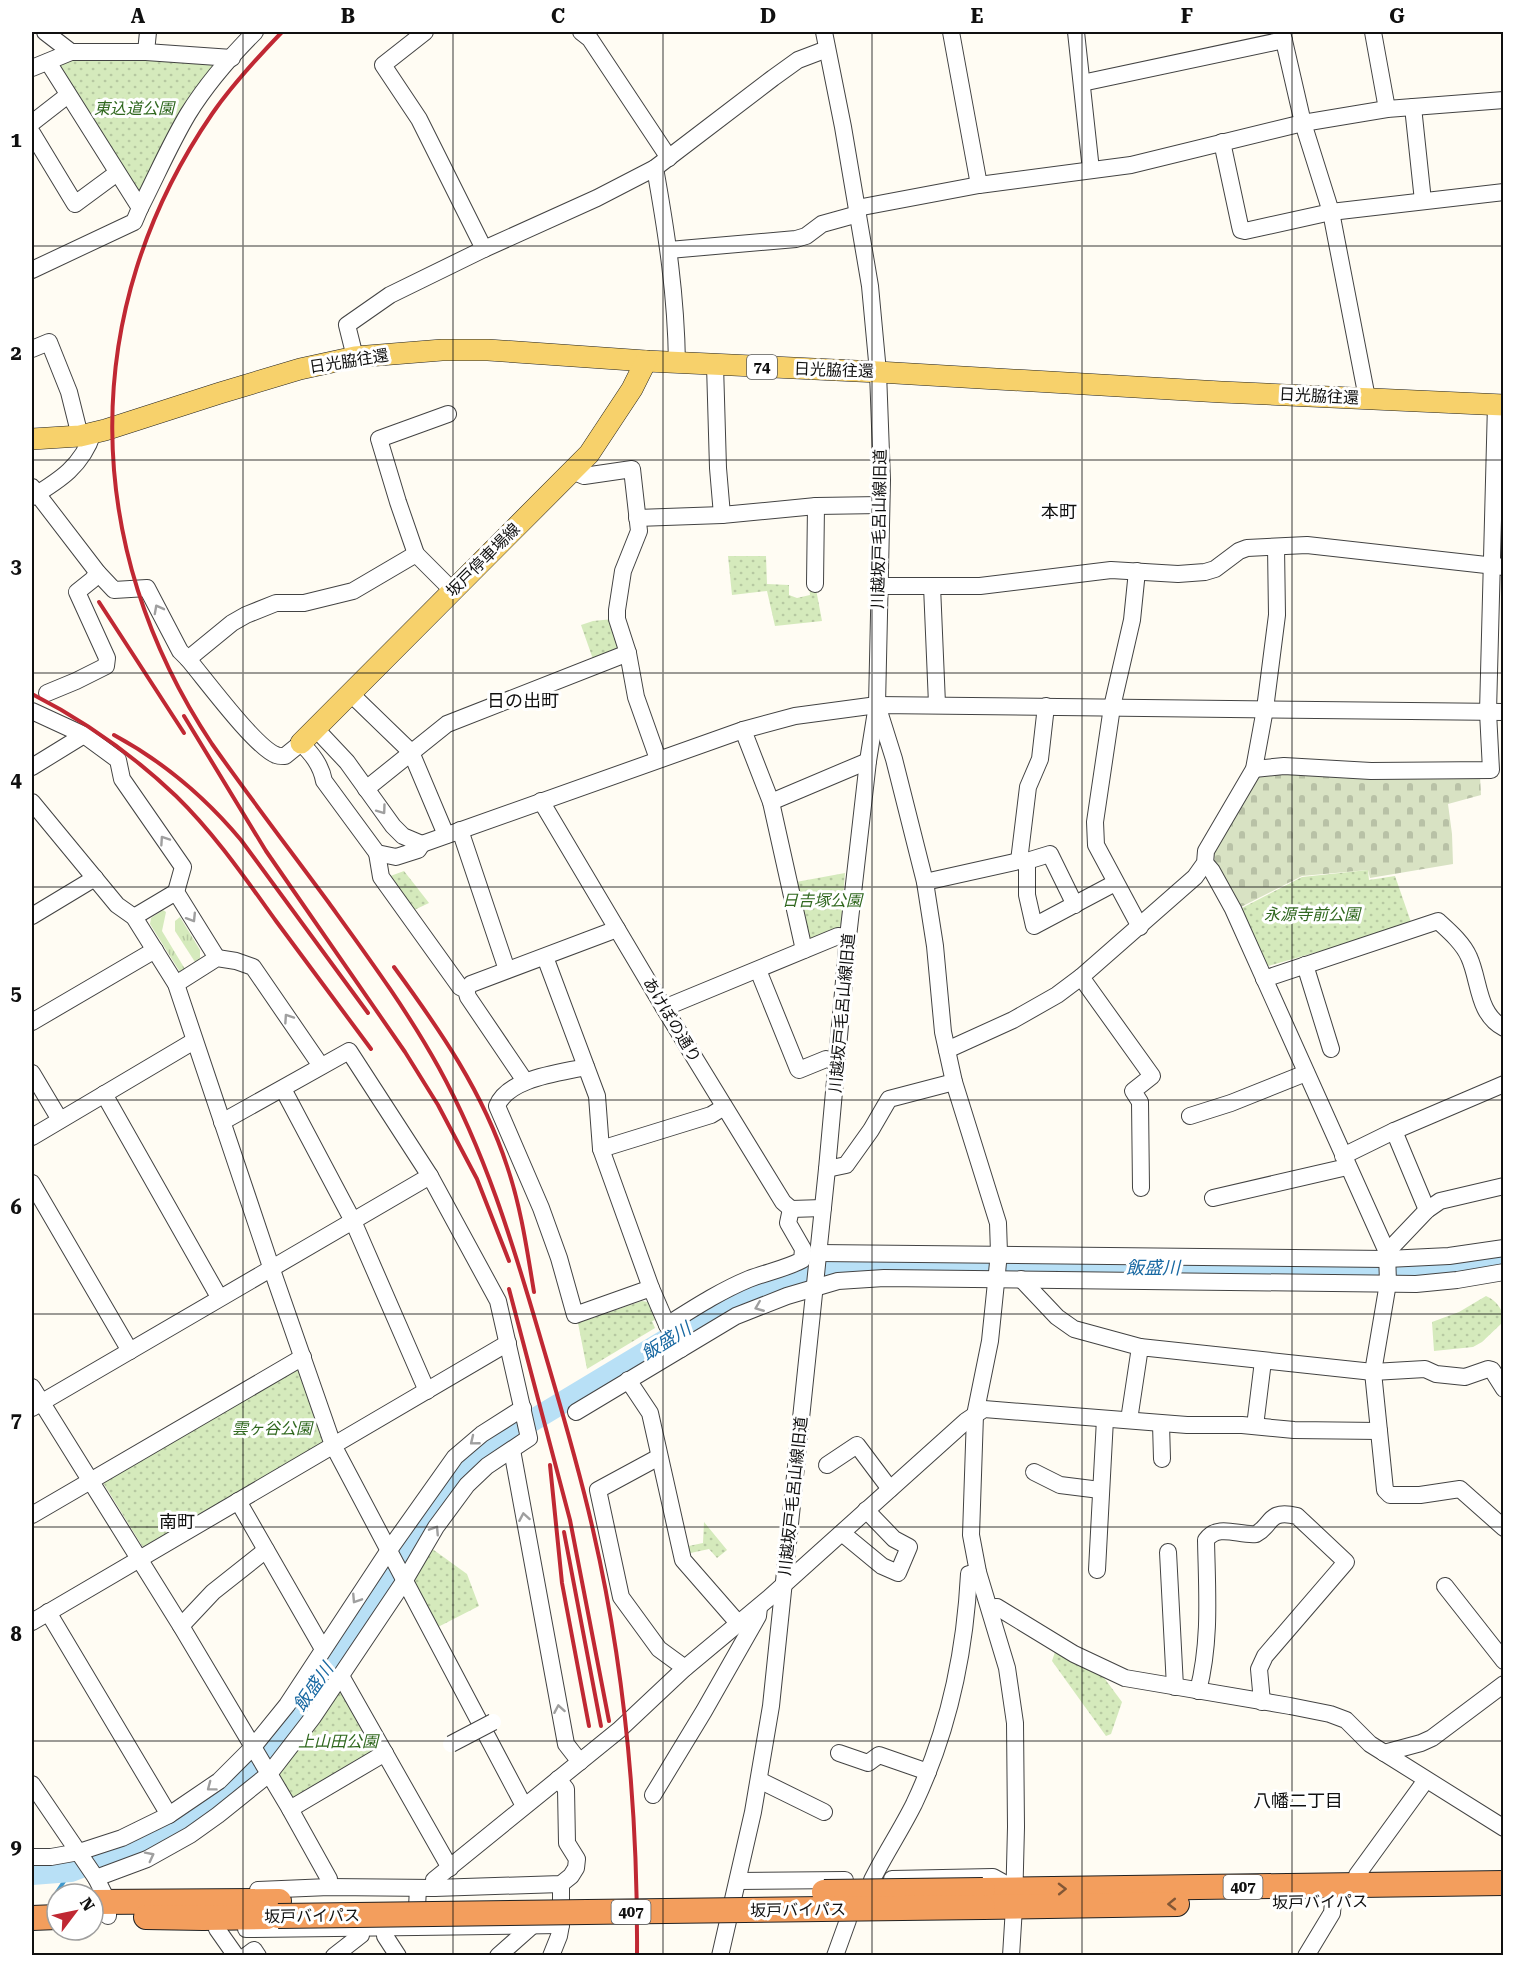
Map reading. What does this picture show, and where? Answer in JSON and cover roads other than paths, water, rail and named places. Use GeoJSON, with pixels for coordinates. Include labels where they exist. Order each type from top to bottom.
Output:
{"type":"FeatureCollection","features":[{"type":"Feature","properties":{"kind":"highway","name":"坂戸バイパス"},"geometry":{"type":"LineString","coordinates":[[105,1909],[206,1916],[279,1908],[983,1899],[1357,1885],[1503,1883]]}},
{"type":"Feature","properties":{"kind":"highway","name":"坂戸バイパス"},"geometry":{"type":"LineString","coordinates":[[1015,1898],[1333,1902],[1503,1899]]}},
{"type":"Feature","properties":{"kind":"main road","name":"日光脇往還"},"geometry":{"type":"LineString","coordinates":[[32,439],[87,435],[288,372],[355,357],[441,350],[488,350],[646,362],[1500,405]]}},
{"type":"Feature","properties":{"kind":"main road","name":"坂戸停車場線"},"geometry":{"type":"LineString","coordinates":[[308,736],[589,454],[646,362]]}},
{"type":"Feature","properties":{"kind":"street"},"geometry":{"type":"LineString","coordinates":[[45,32],[71,52]]}},
{"type":"Feature","properties":{"kind":"street"},"geometry":{"type":"LineString","coordinates":[[146,52],[148,32]]}},
{"type":"Feature","properties":{"kind":"street"},"geometry":{"type":"LineString","coordinates":[[32,270],[134,222],[189,112],[253,32]]}},
{"type":"Feature","properties":{"kind":"street"},"geometry":{"type":"LineString","coordinates":[[425,32],[383,65],[419,120],[484,249]]}},
{"type":"Feature","properties":{"kind":"street"},"geometry":{"type":"LineString","coordinates":[[580,32],[590,39],[662,163],[675,294],[677,363]]}},
{"type":"Feature","properties":{"kind":"street"},"geometry":{"type":"LineString","coordinates":[[951,32],[979,185]]}},
{"type":"Feature","properties":{"kind":"street"},"geometry":{"type":"LineString","coordinates":[[1076,32],[1091,170]]}},
{"type":"Feature","properties":{"kind":"street"},"geometry":{"type":"LineString","coordinates":[[1373,32],[1387,109]]}},
{"type":"Feature","properties":{"kind":"street"},"geometry":{"type":"LineString","coordinates":[[1082,83],[1283,36],[1303,123],[1331,212],[1367,398]]}},
{"type":"Feature","properties":{"kind":"street"},"geometry":{"type":"LineString","coordinates":[[355,357],[347,325],[390,295],[597,198],[662,163],[827,37]]}},
{"type":"Feature","properties":{"kind":"street","name":"川越坂戸毛呂山線旧道"},"geometry":{"type":"LineString","coordinates":[[720,1956],[759,1780],[771,1706],[827,1169],[848,937],[869,753],[877,705],[881,505],[878,372],[870,285],[827,37]]}},
{"type":"Feature","properties":{"kind":"street"},"geometry":{"type":"LineString","coordinates":[[32,68],[71,52],[146,52],[232,58]]}},
{"type":"Feature","properties":{"kind":"street"},"geometry":{"type":"LineString","coordinates":[[48,62],[140,208]]}},
{"type":"Feature","properties":{"kind":"street"},"geometry":{"type":"LineString","coordinates":[[32,123],[68,95]]}},
{"type":"Feature","properties":{"kind":"street"},"geometry":{"type":"LineString","coordinates":[[669,250],[796,239],[806,236],[822,224],[857,211],[979,185],[1131,165],[1303,123],[1387,109],[1503,100]]}},
{"type":"Feature","properties":{"kind":"street"},"geometry":{"type":"LineString","coordinates":[[1413,107],[1423,201]]}},
{"type":"Feature","properties":{"kind":"street"},"geometry":{"type":"LineString","coordinates":[[32,133],[75,204],[117,173]]}},
{"type":"Feature","properties":{"kind":"street"},"geometry":{"type":"LineString","coordinates":[[1222,142],[1241,230],[1245,231],[1331,212],[1503,192]]}},
{"type":"Feature","properties":{"kind":"street"},"geometry":{"type":"LineString","coordinates":[[32,349],[49,342],[87,435],[88,448],[68,473],[33,493],[114,590],[147,588],[180,651],[265,748],[277,756],[285,756],[308,736]]}},
{"type":"Feature","properties":{"kind":"street"},"geometry":{"type":"LineString","coordinates":[[715,365],[718,468],[722,515]]}},
{"type":"Feature","properties":{"kind":"street"},"geometry":{"type":"LineString","coordinates":[[1254,770],[1284,766],[1371,771],[1491,770],[1496,712],[1500,405]]}},
{"type":"Feature","properties":{"kind":"street"},"geometry":{"type":"LineString","coordinates":[[448,414],[379,439],[416,554],[452,590]]}},
{"type":"Feature","properties":{"kind":"street"},"geometry":{"type":"LineString","coordinates":[[572,471],[584,476],[632,469],[639,531],[623,571],[617,610],[618,627],[628,653],[636,697],[658,759]]}},
{"type":"Feature","properties":{"kind":"street"},"geometry":{"type":"LineString","coordinates":[[637,518],[722,515],[816,506],[881,505]]}},
{"type":"Feature","properties":{"kind":"street"},"geometry":{"type":"LineString","coordinates":[[815,584],[816,506]]}},
{"type":"Feature","properties":{"kind":"street"},"geometry":{"type":"LineString","coordinates":[[879,586],[980,586],[1112,570],[1178,574],[1204,572],[1215,569],[1239,551],[1247,548],[1307,545],[1497,566]]}},
{"type":"Feature","properties":{"kind":"street"},"geometry":{"type":"LineString","coordinates":[[947,1050],[1013,1020],[1057,995],[1140,927],[1195,877],[1205,863],[1206,851],[1254,770],[1265,709],[1277,615],[1276,547]]}},
{"type":"Feature","properties":{"kind":"street"},"geometry":{"type":"LineString","coordinates":[[188,659],[232,623],[265,606],[276,603],[304,603],[353,591],[416,554]]}},
{"type":"Feature","properties":{"kind":"street"},"geometry":{"type":"LineString","coordinates":[[1137,571],[1132,620],[1112,707],[1095,822],[1096,845],[1140,927]]}},
{"type":"Feature","properties":{"kind":"street"},"geometry":{"type":"LineString","coordinates":[[46,693],[106,666],[107,658],[77,592],[98,573]]}},
{"type":"Feature","properties":{"kind":"street"},"geometry":{"type":"LineString","coordinates":[[932,586],[937,704]]}},
{"type":"Feature","properties":{"kind":"street"},"geometry":{"type":"LineString","coordinates":[[366,789],[447,723],[628,653]]}},
{"type":"Feature","properties":{"kind":"street"},"geometry":{"type":"LineString","coordinates":[[350,693],[411,752],[453,833],[507,970]]}},
{"type":"Feature","properties":{"kind":"street"},"geometry":{"type":"LineString","coordinates":[[378,853],[396,856],[418,850],[422,844],[743,730],[795,716],[877,705],[1496,712]]}},
{"type":"Feature","properties":{"kind":"street"},"geometry":{"type":"LineString","coordinates":[[877,705],[894,759],[925,882],[947,1050],[954,1082],[998,1223],[999,1254],[990,1341],[975,1414],[971,1535],[978,1572],[1007,1668],[1015,1723],[1015,1898],[1011,1956]]}},
{"type":"Feature","properties":{"kind":"street"},"geometry":{"type":"LineString","coordinates":[[1046,706],[1040,759],[1028,787],[1023,861],[1034,926],[1115,883]]}},
{"type":"Feature","properties":{"kind":"street"},"geometry":{"type":"LineString","coordinates":[[32,711],[84,735],[118,760],[122,779],[183,867],[176,892],[134,917]]}},
{"type":"Feature","properties":{"kind":"street"},"geometry":{"type":"LineString","coordinates":[[743,730],[771,802],[804,950]]}},
{"type":"Feature","properties":{"kind":"street"},"geometry":{"type":"LineString","coordinates":[[32,767],[84,735]]}},
{"type":"Feature","properties":{"kind":"street"},"geometry":{"type":"LineString","coordinates":[[308,736],[347,762],[393,826],[403,836],[422,844]]}},
{"type":"Feature","properties":{"kind":"street"},"geometry":{"type":"LineString","coordinates":[[308,736],[312,754],[322,771],[324,781],[378,853],[381,877],[460,987],[466,990],[468,997],[525,1081]]}},
{"type":"Feature","properties":{"kind":"street"},"geometry":{"type":"LineString","coordinates":[[771,802],[869,753],[894,759]]}},
{"type":"Feature","properties":{"kind":"street"},"geometry":{"type":"LineString","coordinates":[[322,771],[337,763],[347,762]]}},
{"type":"Feature","properties":{"kind":"street","name":"あけぼの通り"},"geometry":{"type":"LineString","coordinates":[[541,801],[724,1107],[783,1202],[791,1209]]}},
{"type":"Feature","properties":{"kind":"street"},"geometry":{"type":"LineString","coordinates":[[32,802],[117,905],[134,917],[176,984],[333,1445],[524,1806]]}},
{"type":"Feature","properties":{"kind":"street"},"geometry":{"type":"LineString","coordinates":[[925,882],[1050,854],[1075,905]]}},
{"type":"Feature","properties":{"kind":"street"},"geometry":{"type":"LineString","coordinates":[[1205,863],[1233,909],[1387,1256],[1388,1283],[1373,1372],[1385,1490],[1390,1495],[1460,1489],[1503,1528]]}},
{"type":"Feature","properties":{"kind":"street"},"geometry":{"type":"LineString","coordinates":[[32,916],[95,878]]}},
{"type":"Feature","properties":{"kind":"street"},"geometry":{"type":"LineString","coordinates":[[176,892],[217,958]]}},
{"type":"Feature","properties":{"kind":"street"},"geometry":{"type":"LineString","coordinates":[[1264,979],[1438,921],[1449,930],[1468,954],[1485,1008],[1492,1019],[1503,1028]]}},
{"type":"Feature","properties":{"kind":"street"},"geometry":{"type":"LineString","coordinates":[[466,990],[471,984],[617,929]]}},
{"type":"Feature","properties":{"kind":"street"},"geometry":{"type":"LineString","coordinates":[[664,1008],[838,936],[848,937]]}},
{"type":"Feature","properties":{"kind":"street"},"geometry":{"type":"LineString","coordinates":[[32,1022],[155,950]]}},
{"type":"Feature","properties":{"kind":"street"},"geometry":{"type":"LineString","coordinates":[[545,957],[597,1096],[601,1149],[651,1288],[667,1325],[681,1348]]}},
{"type":"Feature","properties":{"kind":"street"},"geometry":{"type":"LineString","coordinates":[[176,984],[217,958],[254,967],[321,1066]]}},
{"type":"Feature","properties":{"kind":"street"},"geometry":{"type":"LineString","coordinates":[[1305,964],[1331,1048]]}},
{"type":"Feature","properties":{"kind":"street"},"geometry":{"type":"LineString","coordinates":[[758,970],[798,1069],[826,1059],[837,1061]]}},
{"type":"Feature","properties":{"kind":"street"},"geometry":{"type":"LineString","coordinates":[[1081,977],[1152,1076],[1132,1091],[1140,1102],[1141,1188]]}},
{"type":"Feature","properties":{"kind":"street"},"geometry":{"type":"LineString","coordinates":[[32,1137],[195,1041]]}},
{"type":"Feature","properties":{"kind":"street"},"geometry":{"type":"LineString","coordinates":[[95,1876],[147,1859],[190,1835],[243,1796],[268,1772],[307,1725],[341,1676],[403,1577],[467,1485],[487,1466],[529,1438],[498,1301],[430,1176],[349,1051],[222,1122]]}},
{"type":"Feature","properties":{"kind":"street"},"geometry":{"type":"LineString","coordinates":[[586,1066],[525,1081],[500,1099],[497,1106],[541,1208],[559,1258],[575,1315],[651,1288]]}},
{"type":"Feature","properties":{"kind":"street"},"geometry":{"type":"LineString","coordinates":[[32,1073],[60,1120]]}},
{"type":"Feature","properties":{"kind":"street"},"geometry":{"type":"LineString","coordinates":[[1190,1116],[1306,1074]]}},
{"type":"Feature","properties":{"kind":"street"},"geometry":{"type":"LineString","coordinates":[[827,1169],[846,1166],[889,1099],[954,1082]]}},
{"type":"Feature","properties":{"kind":"street"},"geometry":{"type":"LineString","coordinates":[[1213,1198],[1345,1161],[1394,1131],[1503,1084]]}},
{"type":"Feature","properties":{"kind":"street"},"geometry":{"type":"LineString","coordinates":[[283,1089],[353,1221],[427,1390]]}},
{"type":"Feature","properties":{"kind":"street"},"geometry":{"type":"LineString","coordinates":[[104,1095],[219,1297]]}},
{"type":"Feature","properties":{"kind":"street"},"geometry":{"type":"LineString","coordinates":[[601,1149],[711,1115],[724,1107]]}},
{"type":"Feature","properties":{"kind":"street"},"geometry":{"type":"LineString","coordinates":[[1394,1131],[1427,1210]]}},
{"type":"Feature","properties":{"kind":"street"},"geometry":{"type":"LineString","coordinates":[[36,1406],[219,1297],[430,1176]]}},
{"type":"Feature","properties":{"kind":"street"},"geometry":{"type":"LineString","coordinates":[[32,1183],[129,1351]]}},
{"type":"Feature","properties":{"kind":"street"},"geometry":{"type":"LineString","coordinates":[[1387,1256],[1427,1210],[1440,1201],[1503,1186]]}},
{"type":"Feature","properties":{"kind":"street"},"geometry":{"type":"LineString","coordinates":[[667,1325],[714,1296],[749,1279],[802,1260],[803,1249],[788,1223],[791,1209],[823,1208]]}},
{"type":"Feature","properties":{"kind":"street"},"geometry":{"type":"LineString","coordinates":[[818,1256],[999,1254],[1449,1256],[1503,1248]]}},
{"type":"Feature","properties":{"kind":"street"},"geometry":{"type":"LineString","coordinates":[[576,1412],[736,1317],[787,1296],[838,1281],[874,1278],[996,1278],[1416,1284],[1503,1272]]}},
{"type":"Feature","properties":{"kind":"street"},"geometry":{"type":"LineString","coordinates":[[1021,1279],[1057,1317],[1074,1329],[1140,1347],[1373,1372],[1425,1369],[1436,1374],[1465,1377],[1488,1369],[1492,1370],[1503,1389]]}},
{"type":"Feature","properties":{"kind":"street"},"geometry":{"type":"LineString","coordinates":[[32,1622],[508,1343]]}},
{"type":"Feature","properties":{"kind":"street"},"geometry":{"type":"LineString","coordinates":[[1129,1420],[1140,1347]]}},
{"type":"Feature","properties":{"kind":"street"},"geometry":{"type":"LineString","coordinates":[[32,1515],[303,1357]]}},
{"type":"Feature","properties":{"kind":"street"},"geometry":{"type":"LineString","coordinates":[[1256,1426],[1263,1361]]}},
{"type":"Feature","properties":{"kind":"street"},"geometry":{"type":"LineString","coordinates":[[628,1380],[650,1413],[682,1560],[738,1623]]}},
{"type":"Feature","properties":{"kind":"street"},"geometry":{"type":"LineString","coordinates":[[32,1387],[36,1406],[89,1481],[139,1559],[255,1749],[329,1879],[329,1887]]}},
{"type":"Feature","properties":{"kind":"street"},"geometry":{"type":"LineString","coordinates":[[416,1927],[426,1888],[434,1880],[625,1724],[685,1668],[984,1408],[1161,1424],[1379,1431]]}},
{"type":"Feature","properties":{"kind":"street"},"geometry":{"type":"LineString","coordinates":[[32,1857],[80,1854],[122,1838],[168,1815],[219,1781],[255,1749],[454,1457],[482,1434],[523,1412]]}},
{"type":"Feature","properties":{"kind":"street"},"geometry":{"type":"LineString","coordinates":[[1097,1570],[1105,1419]]}},
{"type":"Feature","properties":{"kind":"street"},"geometry":{"type":"LineString","coordinates":[[1161,1424],[1162,1459]]}},
{"type":"Feature","properties":{"kind":"street"},"geometry":{"type":"LineString","coordinates":[[827,1465],[857,1445],[890,1489]]}},
{"type":"Feature","properties":{"kind":"street"},"geometry":{"type":"LineString","coordinates":[[512,1450],[566,1744],[580,1762]]}},
{"type":"Feature","properties":{"kind":"street"},"geometry":{"type":"LineString","coordinates":[[659,1457],[598,1490],[621,1596],[659,1649],[685,1668]]}},
{"type":"Feature","properties":{"kind":"street"},"geometry":{"type":"LineString","coordinates":[[1034,1472],[1060,1485],[1100,1490]]}},
{"type":"Feature","properties":{"kind":"street"},"geometry":{"type":"LineString","coordinates":[[238,1501],[323,1649]]}},
{"type":"Feature","properties":{"kind":"street"},"geometry":{"type":"LineString","coordinates":[[842,1533],[882,1566],[898,1573],[909,1547],[894,1539],[867,1510]]}},
{"type":"Feature","properties":{"kind":"street"},"geometry":{"type":"LineString","coordinates":[[1198,1691],[1203,1670],[1208,1617],[1206,1540],[1210,1533],[1217,1531],[1256,1534],[1261,1532],[1269,1520],[1276,1516],[1297,1516],[1346,1562],[1265,1656],[1259,1669],[1262,1702]]}},
{"type":"Feature","properties":{"kind":"street"},"geometry":{"type":"LineString","coordinates":[[181,1626],[213,1592],[266,1550]]}},
{"type":"Feature","properties":{"kind":"street"},"geometry":{"type":"LineString","coordinates":[[1168,1552],[1175,1687]]}},
{"type":"Feature","properties":{"kind":"street"},"geometry":{"type":"LineString","coordinates":[[872,1880],[913,1806],[944,1728],[962,1650],[969,1574],[978,1572]]}},
{"type":"Feature","properties":{"kind":"street"},"geometry":{"type":"LineString","coordinates":[[1445,1586],[1503,1661]]}},
{"type":"Feature","properties":{"kind":"street"},"geometry":{"type":"LineString","coordinates":[[653,1795],[758,1616],[759,1606]]}},
{"type":"Feature","properties":{"kind":"street"},"geometry":{"type":"LineString","coordinates":[[990,1608],[997,1607],[1074,1654],[1125,1678],[1330,1714],[1346,1720],[1370,1744],[1503,1827]]}},
{"type":"Feature","properties":{"kind":"street"},"geometry":{"type":"LineString","coordinates":[[48,1612],[168,1815]]}},
{"type":"Feature","properties":{"kind":"street"},"geometry":{"type":"LineString","coordinates":[[341,1676],[450,1868]]}},
{"type":"Feature","properties":{"kind":"street"},"geometry":{"type":"LineString","coordinates":[[1384,1753],[1432,1738],[1503,1684]]}},
{"type":"Feature","properties":{"kind":"street"},"geometry":{"type":"LineString","coordinates":[[451,1743],[493,1722]]}},
{"type":"Feature","properties":{"kind":"street"},"geometry":{"type":"LineString","coordinates":[[290,1809],[385,1753]]}},
{"type":"Feature","properties":{"kind":"street"},"geometry":{"type":"LineString","coordinates":[[839,1753],[868,1763],[879,1755],[928,1772]]}},
{"type":"Feature","properties":{"kind":"street"},"geometry":{"type":"LineString","coordinates":[[206,1916],[216,1892],[329,1887],[426,1888],[561,1884],[571,1876],[576,1868],[577,1859],[567,1843],[566,1789],[558,1779]]}},
{"type":"Feature","properties":{"kind":"street"},"geometry":{"type":"LineString","coordinates":[[759,1780],[824,1812]]}},
{"type":"Feature","properties":{"kind":"street"},"geometry":{"type":"LineString","coordinates":[[1357,1885],[1357,1875],[1426,1780]]}},
{"type":"Feature","properties":{"kind":"street"},"geometry":{"type":"LineString","coordinates":[[32,1784],[95,1876],[96,1882]]}},
{"type":"Feature","properties":{"kind":"street"},"geometry":{"type":"LineString","coordinates":[[738,1881],[993,1877],[1015,1898]]}},
{"type":"Feature","properties":{"kind":"street"},"geometry":{"type":"LineString","coordinates":[[551,1956],[560,1936],[561,1884]]}},
{"type":"Feature","properties":{"kind":"street"},"geometry":{"type":"LineString","coordinates":[[728,1922],[991,1918],[1015,1898]]}},
{"type":"Feature","properties":{"kind":"street"},"geometry":{"type":"LineString","coordinates":[[1306,1956],[1332,1913],[1333,1902]]}},
{"type":"Feature","properties":{"kind":"street"},"geometry":{"type":"LineString","coordinates":[[206,1916],[362,1928],[561,1925]]}},
{"type":"Feature","properties":{"kind":"street"},"geometry":{"type":"LineString","coordinates":[[206,1916],[236,1956]]}},
{"type":"Feature","properties":{"kind":"street"},"geometry":{"type":"LineString","coordinates":[[835,1956],[848,1920]]}},
{"type":"Feature","properties":{"kind":"street"},"geometry":{"type":"LineString","coordinates":[[498,1956],[533,1925]]}},
{"type":"Feature","properties":{"kind":"street"},"geometry":{"type":"LineString","coordinates":[[334,1956],[361,1935],[362,1928]]}},
{"type":"Feature","properties":{"kind":"street"},"geometry":{"type":"LineString","coordinates":[[385,1928],[385,1936],[398,1956]]}},
{"type":"Feature","properties":{"kind":"street"},"geometry":{"type":"LineString","coordinates":[[246,1956],[254,1950],[258,1956]]}},
{"type":"Feature","properties":{"kind":"waterway","name":"飯盛川"},"geometry":{"type":"LineString","coordinates":[[32,1874],[71,1871],[146,1842],[178,1825],[248,1774],[269,1750],[433,1513],[458,1479],[481,1455],[515,1431],[721,1307],[755,1291],[829,1269],[882,1266],[1400,1268],[1460,1263],[1504,1255]]}},
{"type":"Feature","properties":{"kind":"waterway"},"geometry":{"type":"LineString","coordinates":[[64,1882],[71,1871]]}},
{"type":"Feature","properties":{"kind":"railway"},"geometry":{"type":"LineString","coordinates":[[282,32],[245,72],[212,114],[168,190],[137,268],[118,348],[112,429],[119,510],[138,590],[169,668],[212,744],[358,943],[414,1025],[455,1100],[496,1198],[568,1431],[587,1505],[614,1635],[632,1795],[637,1956]]}},
{"type":"Feature","properties":{"kind":"railway"},"geometry":{"type":"LineString","coordinates":[[99,602],[184,733]]}},
{"type":"Feature","properties":{"kind":"railway"},"geometry":{"type":"LineString","coordinates":[[32,694],[71,716],[126,753],[190,810],[229,856],[371,1049]]}},
{"type":"Feature","properties":{"kind":"railway"},"geometry":{"type":"LineString","coordinates":[[184,716],[266,851],[405,1052],[438,1105],[477,1179],[509,1261]]}},
{"type":"Feature","properties":{"kind":"railway"},"geometry":{"type":"LineString","coordinates":[[114,735],[167,769],[227,824],[368,1013]]}},
{"type":"Feature","properties":{"kind":"railway"},"geometry":{"type":"LineString","coordinates":[[394,967],[444,1038],[486,1113],[507,1166],[516,1197],[534,1292]]}},
{"type":"Feature","properties":{"kind":"railway"},"geometry":{"type":"LineString","coordinates":[[509,1289],[570,1520],[609,1721]]}},
{"type":"Feature","properties":{"kind":"railway"},"geometry":{"type":"LineString","coordinates":[[550,1465],[562,1583],[589,1726]]}},
{"type":"Feature","properties":{"kind":"railway"},"geometry":{"type":"LineString","coordinates":[[564,1532],[601,1726]]}},
{"type":"Feature","properties":{"kind":"district","name":"本町"},"geometry":{"type":"Point","coordinates":[1059,511]}},
{"type":"Feature","properties":{"kind":"district","name":"日の出町"},"geometry":{"type":"Point","coordinates":[523,700]}},
{"type":"Feature","properties":{"kind":"district","name":"南町"},"geometry":{"type":"Point","coordinates":[177,1521]}},
{"type":"Feature","properties":{"kind":"district","name":"八幡二丁目"},"geometry":{"type":"Point","coordinates":[1298,1800]}},
{"type":"Feature","properties":{"kind":"park label","name":"東込道公園"},"geometry":{"type":"Point","coordinates":[134,108]}},
{"type":"Feature","properties":{"kind":"park label","name":"日𠮷塚公園"},"geometry":{"type":"Point","coordinates":[822,900]}},
{"type":"Feature","properties":{"kind":"park label","name":"永源寺前公園"},"geometry":{"type":"Point","coordinates":[1312,914]}},
{"type":"Feature","properties":{"kind":"park label","name":"雲ヶ谷公園"},"geometry":{"type":"Point","coordinates":[272,1428]}},
{"type":"Feature","properties":{"kind":"park label","name":"上山田公園"},"geometry":{"type":"Point","coordinates":[338,1741]}}]}
